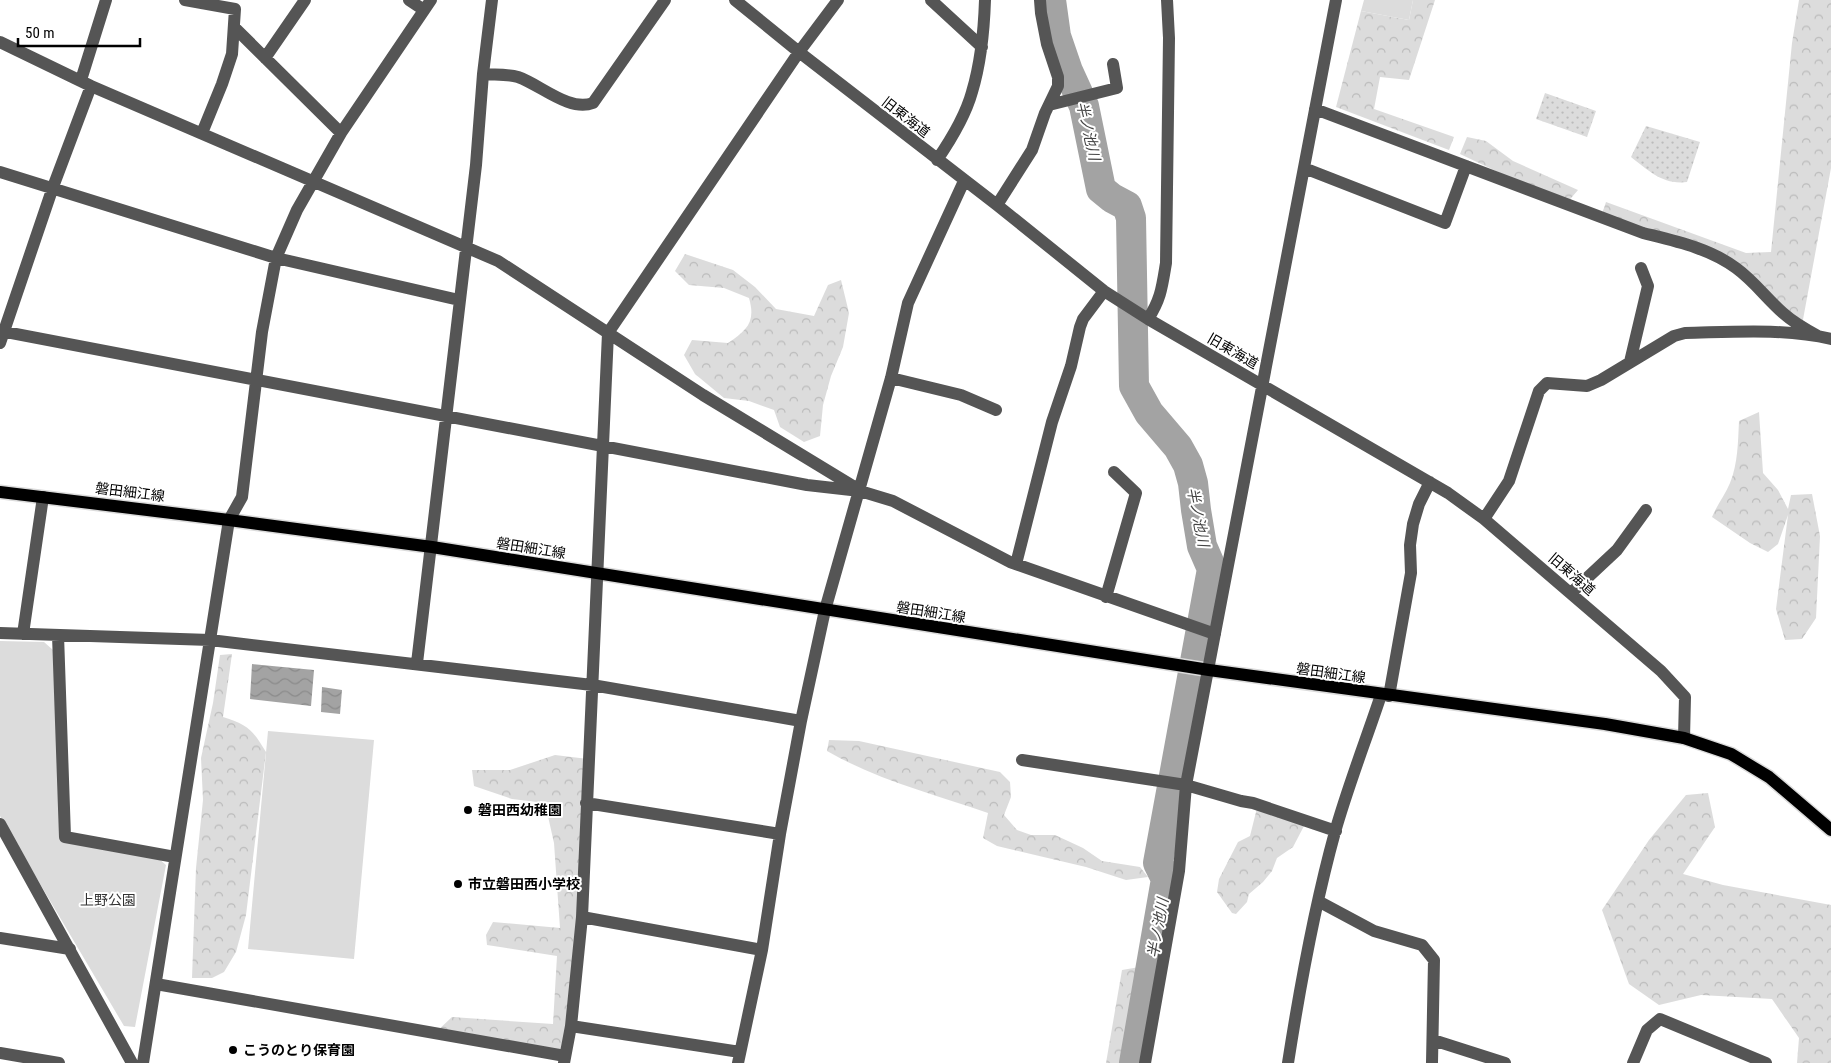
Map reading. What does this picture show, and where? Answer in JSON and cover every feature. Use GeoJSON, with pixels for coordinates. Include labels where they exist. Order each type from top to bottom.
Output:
{"type":"FeatureCollection","features":[{"type":"Feature","properties":{"kind":"main road","name":"磐田細江線"},"geometry":{"type":"LineString","coordinates":[[0,492],[432,547],[1208,670],[1386,696],[1605,724],[1684,738],[1731,754],[1769,777],[1831,830]]}},
{"type":"Feature","properties":{"kind":"street"},"geometry":{"type":"LineString","coordinates":[[106,0],[86,83],[53,187],[1,335],[446,415],[807,485],[860,491],[893,501],[1016,564],[1215,634]]}},
{"type":"Feature","properties":{"kind":"street"},"geometry":{"type":"LineString","coordinates":[[185,0],[235,5],[235,28],[229,61],[222,84],[202,133]]}},
{"type":"Feature","properties":{"kind":"street"},"geometry":{"type":"LineString","coordinates":[[265,58],[305,0]]}},
{"type":"Feature","properties":{"kind":"street"},"geometry":{"type":"LineString","coordinates":[[142,1063],[229,520],[242,497],[263,323],[276,258],[297,210],[342,133],[427,5],[408,0]]}},
{"type":"Feature","properties":{"kind":"street"},"geometry":{"type":"LineString","coordinates":[[418,663],[465,246],[476,165],[483,74],[492,0]]}},
{"type":"Feature","properties":{"kind":"street"},"geometry":{"type":"LineString","coordinates":[[483,74],[517,77],[573,104],[584,106],[593,103],[665,0]]}},
{"type":"Feature","properties":{"kind":"street","name":"旧東海道"},"geometry":{"type":"LineString","coordinates":[[735,0],[1104,290],[1148,319],[1430,482],[1484,519],[1661,671],[1685,697],[1684,738]]}},
{"type":"Feature","properties":{"kind":"street"},"geometry":{"type":"LineString","coordinates":[[156,984],[564,1060],[571,1026],[582,917],[608,333],[799,52],[838,0]]}},
{"type":"Feature","properties":{"kind":"street"},"geometry":{"type":"LineString","coordinates":[[931,0],[982,47]]}},
{"type":"Feature","properties":{"kind":"street"},"geometry":{"type":"LineString","coordinates":[[937,160],[950,141],[972,93],[984,35],[985,0]]}},
{"type":"Feature","properties":{"kind":"street"},"geometry":{"type":"LineString","coordinates":[[997,205],[1032,150],[1045,113],[1058,86],[1058,77],[1047,44],[1040,0]]}},
{"type":"Feature","properties":{"kind":"street"},"geometry":{"type":"LineString","coordinates":[[1148,319],[1157,305],[1166,263],[1170,38],[1167,0]]}},
{"type":"Feature","properties":{"kind":"street"},"geometry":{"type":"LineString","coordinates":[[1145,1063],[1179,871],[1186,785],[1336,0]]}},
{"type":"Feature","properties":{"kind":"street"},"geometry":{"type":"LineString","coordinates":[[235,28],[342,133]]}},
{"type":"Feature","properties":{"kind":"street"},"geometry":{"type":"LineString","coordinates":[[0,42],[86,83],[498,261],[703,395],[860,491]]}},
{"type":"Feature","properties":{"kind":"street"},"geometry":{"type":"LineString","coordinates":[[1049,105],[1117,88],[1113,64]]}},
{"type":"Feature","properties":{"kind":"street"},"geometry":{"type":"LineString","coordinates":[[1315,109],[1643,233],[1699,248],[1734,266],[1755,284],[1782,312],[1800,326],[1818,336]]}},
{"type":"Feature","properties":{"kind":"street"},"geometry":{"type":"LineString","coordinates":[[1304,168],[1445,223],[1466,166]]}},
{"type":"Feature","properties":{"kind":"street"},"geometry":{"type":"LineString","coordinates":[[0,172],[276,258],[459,300]]}},
{"type":"Feature","properties":{"kind":"street"},"geometry":{"type":"LineString","coordinates":[[571,1026],[739,1058],[762,950],[780,834],[801,721],[825,610],[891,378],[908,303],[964,181]]}},
{"type":"Feature","properties":{"kind":"street"},"geometry":{"type":"LineString","coordinates":[[1630,362],[1648,286],[1641,268]]}},
{"type":"Feature","properties":{"kind":"street"},"geometry":{"type":"LineString","coordinates":[[1016,564],[1052,422],[1066,384],[1080,327],[1083,319],[1104,290]]}},
{"type":"Feature","properties":{"kind":"street"},"geometry":{"type":"LineString","coordinates":[[1484,519],[1509,482],[1539,392],[1547,382],[1587,386],[1601,380],[1674,336],[1685,333],[1766,332],[1818,336],[1831,339]]}},
{"type":"Feature","properties":{"kind":"street"},"geometry":{"type":"LineString","coordinates":[[891,378],[961,395],[996,410]]}},
{"type":"Feature","properties":{"kind":"street"},"geometry":{"type":"LineString","coordinates":[[1106,597],[1136,493],[1114,472]]}},
{"type":"Feature","properties":{"kind":"street"},"geometry":{"type":"LineString","coordinates":[[1288,1063],[1318,901],[1336,831],[1386,696],[1411,573],[1410,546],[1413,524],[1419,504],[1430,482]]}},
{"type":"Feature","properties":{"kind":"street"},"geometry":{"type":"LineString","coordinates":[[23,634],[43,497]]}},
{"type":"Feature","properties":{"kind":"street"},"geometry":{"type":"LineString","coordinates":[[1571,592],[1616,550],[1646,510]]}},
{"type":"Feature","properties":{"kind":"street"},"geometry":{"type":"LineString","coordinates":[[0,633],[210,640],[592,685],[801,721]]}},
{"type":"Feature","properties":{"kind":"street"},"geometry":{"type":"LineString","coordinates":[[58,635],[65,837],[175,857]]}},
{"type":"Feature","properties":{"kind":"street"},"geometry":{"type":"LineString","coordinates":[[1022,760],[1186,785],[1253,803],[1336,831]]}},
{"type":"Feature","properties":{"kind":"street"},"geometry":{"type":"LineString","coordinates":[[586,803],[780,834]]}},
{"type":"Feature","properties":{"kind":"street"},"geometry":{"type":"LineString","coordinates":[[0,824],[132,1063]]}},
{"type":"Feature","properties":{"kind":"street"},"geometry":{"type":"LineString","coordinates":[[1318,901],[1374,931],[1422,946],[1434,960],[1432,1063]]}},
{"type":"Feature","properties":{"kind":"street"},"geometry":{"type":"LineString","coordinates":[[582,917],[762,950]]}},
{"type":"Feature","properties":{"kind":"street"},"geometry":{"type":"LineString","coordinates":[[0,938],[70,949]]}},
{"type":"Feature","properties":{"kind":"street"},"geometry":{"type":"LineString","coordinates":[[1633,1063],[1647,1030],[1660,1019],[1766,1063]]}},
{"type":"Feature","properties":{"kind":"street"},"geometry":{"type":"LineString","coordinates":[[1433,1040],[1505,1063]]}},
{"type":"Feature","properties":{"kind":"street"},"geometry":{"type":"LineString","coordinates":[[0,1053],[60,1063]]}},
{"type":"Feature","properties":{"kind":"green space"},"geometry":{"type":"Polygon","coordinates":[[[1364,0],[1413,0],[1409,20],[1361,11],[1364,0]]]}},
{"type":"Feature","properties":{"kind":"green space"},"geometry":{"type":"Polygon","coordinates":[[[1413,0],[1435,0],[1409,80],[1380,77],[1374,109],[1454,137],[1449,150],[1336,107],[1361,11],[1409,20],[1413,0]]]}},
{"type":"Feature","properties":{"kind":"green space"},"geometry":{"type":"Polygon","coordinates":[[[1799,0],[1831,0],[1831,168],[1802,325],[1755,284],[1697,252],[1602,214],[1606,202],[1746,253],[1771,252],[1792,43],[1799,0]]]}},
{"type":"Feature","properties":{"kind":"green space"},"geometry":{"type":"Polygon","coordinates":[[[1545,93],[1596,111],[1587,137],[1536,119],[1545,93]]]}},
{"type":"Feature","properties":{"kind":"green space"},"geometry":{"type":"Polygon","coordinates":[[[1646,126],[1700,142],[1687,182],[1663,179],[1650,172],[1631,157],[1646,126]]]}},
{"type":"Feature","properties":{"kind":"green space"},"geometry":{"type":"Polygon","coordinates":[[[1467,137],[1486,141],[1513,161],[1578,190],[1566,204],[1460,154],[1467,137]]]}},
{"type":"Feature","properties":{"kind":"green space"},"geometry":{"type":"Polygon","coordinates":[[[685,254],[733,270],[755,287],[776,309],[814,316],[828,285],[841,280],[849,313],[843,347],[831,376],[823,405],[820,436],[804,442],[780,427],[774,410],[749,401],[724,398],[695,374],[684,355],[692,340],[728,343],[748,325],[751,306],[749,298],[724,288],[689,285],[675,271],[685,254]]]}},
{"type":"Feature","properties":{"kind":"green space"},"geometry":{"type":"Polygon","coordinates":[[[1759,412],[1763,473],[1778,490],[1788,509],[1791,495],[1812,494],[1820,536],[1816,618],[1802,639],[1785,640],[1776,609],[1788,515],[1778,544],[1768,552],[1750,543],[1712,517],[1733,476],[1739,421],[1759,412]]]}},
{"type":"Feature","properties":{"kind":"green space","name":"上野公園"},"geometry":{"type":"Polygon","coordinates":[[[0,641],[44,642],[53,650],[61,832],[156,856],[166,865],[135,1027],[124,1026],[0,816],[0,641]]]}},
{"type":"Feature","properties":{"kind":"green space"},"geometry":{"type":"Polygon","coordinates":[[[232,654],[223,717],[249,729],[266,752],[246,915],[236,952],[224,972],[212,978],[192,978],[196,868],[203,800],[201,758],[213,703],[220,655],[232,654]]]}},
{"type":"Feature","properties":{"kind":"green space"},"geometry":{"type":"Polygon","coordinates":[[[268,731],[374,740],[354,959],[248,949],[268,731]]]}},
{"type":"Feature","properties":{"kind":"green space"},"geometry":{"type":"Polygon","coordinates":[[[829,740],[859,741],[1000,772],[1010,782],[1011,797],[1004,815],[1017,830],[1031,835],[1055,835],[1083,848],[1102,861],[1140,867],[1148,877],[1126,880],[1086,867],[997,846],[983,838],[988,813],[906,786],[846,761],[827,751],[829,740]]]}},
{"type":"Feature","properties":{"kind":"green space"},"geometry":{"type":"Polygon","coordinates":[[[555,755],[588,759],[577,965],[562,1051],[435,1033],[452,1017],[553,1024],[557,956],[487,945],[486,935],[493,922],[560,928],[554,843],[545,803],[512,799],[474,786],[472,770],[510,770],[555,755]]]}},
{"type":"Feature","properties":{"kind":"green space"},"geometry":{"type":"Polygon","coordinates":[[[1708,793],[1715,827],[1683,874],[1723,885],[1831,905],[1831,1063],[1797,1063],[1799,1038],[1772,999],[1701,995],[1659,1005],[1629,984],[1602,910],[1649,840],[1686,795],[1708,793]]]}},
{"type":"Feature","properties":{"kind":"green space"},"geometry":{"type":"Polygon","coordinates":[[[1257,808],[1304,826],[1293,847],[1277,858],[1272,871],[1249,894],[1247,902],[1236,914],[1232,913],[1217,892],[1219,879],[1238,842],[1250,836],[1257,808]]]}},
{"type":"Feature","properties":{"kind":"green space"},"geometry":{"type":"Polygon","coordinates":[[[1151,965],[1161,970],[1145,1063],[1106,1063],[1122,970],[1151,965]]]}},
{"type":"Feature","properties":{"kind":"water"},"geometry":{"type":"Polygon","coordinates":[[[252,664],[314,670],[311,706],[250,699],[252,664]]]}},
{"type":"Feature","properties":{"kind":"water"},"geometry":{"type":"Polygon","coordinates":[[[322,687],[342,690],[340,714],[321,712],[322,687]]]}},
{"type":"Feature","properties":{"kind":"waterway","name":"半ノ池川"},"geometry":{"type":"LineString","coordinates":[[1051,0],[1056,36],[1068,71],[1084,106],[1101,189],[1112,198],[1127,206],[1131,218],[1134,386],[1149,413],[1178,447],[1188,465],[1193,483],[1202,546],[1212,569],[1158,863],[1166,879],[1134,1063]]}},
{"type":"Feature","properties":{"kind":"place","name":"磐田西幼稚園"},"geometry":{"type":"Point","coordinates":[468,810]}},
{"type":"Feature","properties":{"kind":"place","name":"市立磐田西小学校"},"geometry":{"type":"Point","coordinates":[458,884]}},
{"type":"Feature","properties":{"kind":"place","name":"こうのとり保育園"},"geometry":{"type":"Point","coordinates":[233,1050]}}]}
